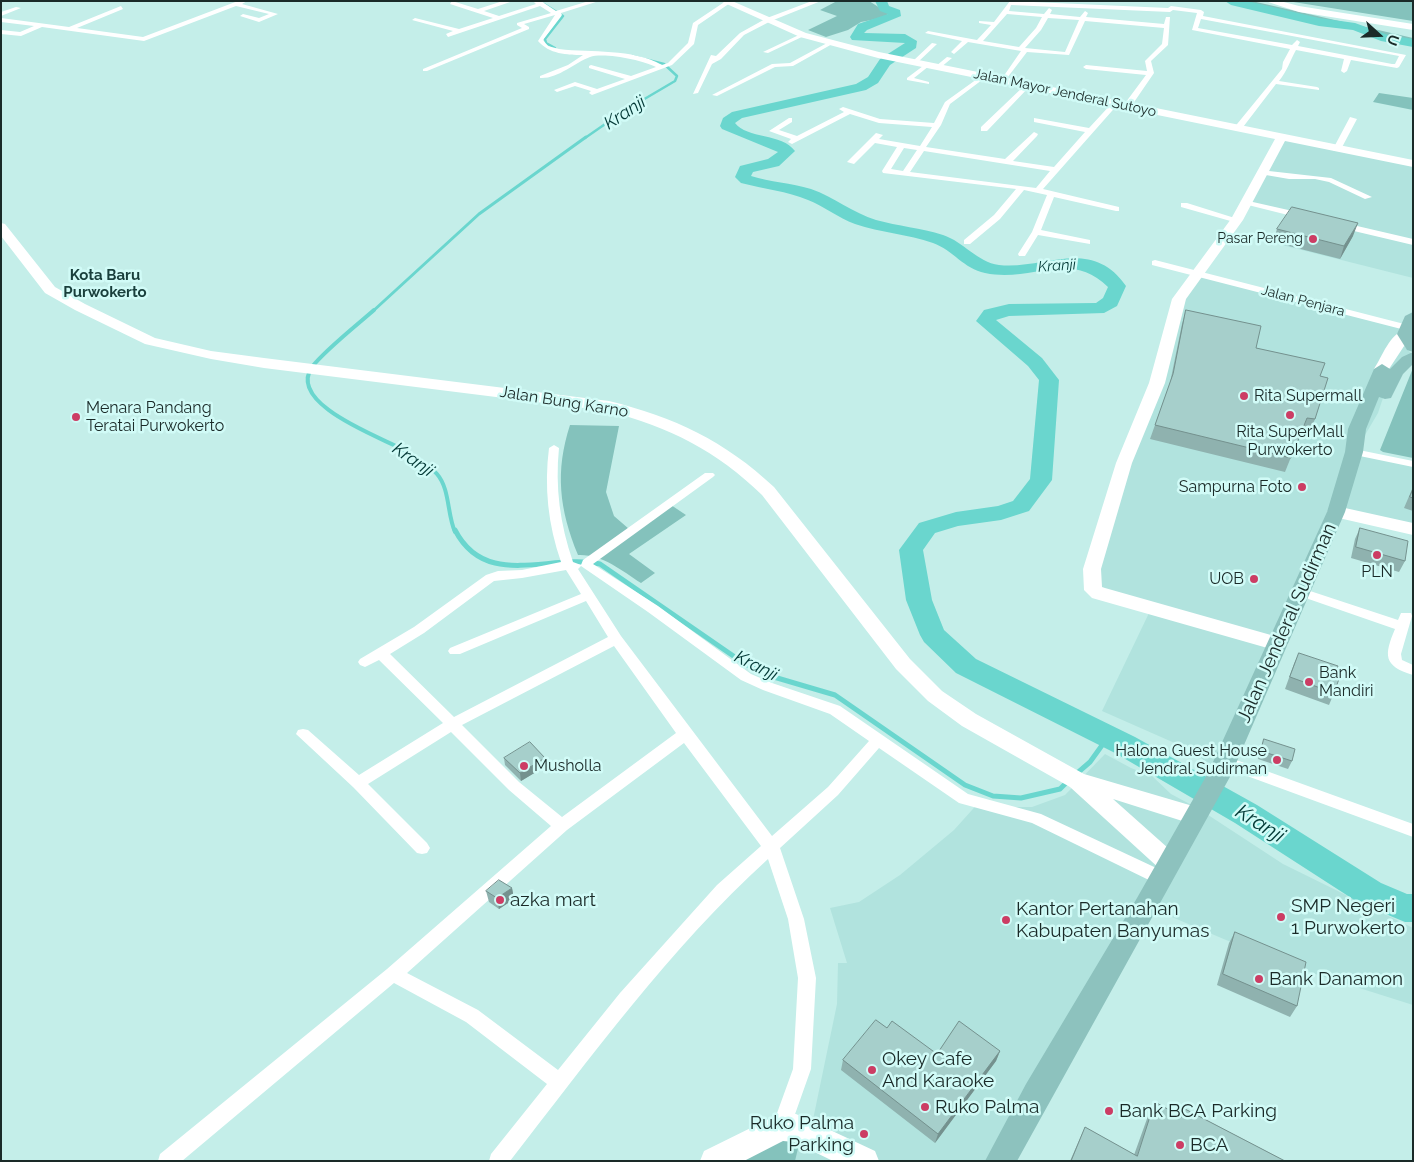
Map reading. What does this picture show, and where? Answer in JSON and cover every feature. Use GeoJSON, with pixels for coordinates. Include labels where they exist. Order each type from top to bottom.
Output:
{"type":"FeatureCollection","features":[{"type":"Feature","properties":{"kind":"main road"},"geometry":{"type":"LineString","coordinates":[[1269,1],[1300,10],[1413,25]]}},
{"type":"Feature","properties":{"kind":"main road"},"geometry":{"type":"LineString","coordinates":[[1279,1],[1413,25]]}},
{"type":"Feature","properties":{"kind":"main road","name":"Jalan Mayor Jenderal Sutoyo"},"geometry":{"type":"LineString","coordinates":[[728,2],[803,35],[878,55],[1413,164]]}},
{"type":"Feature","properties":{"kind":"main road"},"geometry":{"type":"LineString","coordinates":[[1278,644],[1099,593],[1093,590],[1091,585],[1092,569],[1124,463],[1157,383],[1179,299],[1237,220],[1282,138]]}},
{"type":"Feature","properties":{"kind":"main road","name":"Jalan Bung Karno"},"geometry":{"type":"LineString","coordinates":[[1,228],[50,290],[150,341],[211,355],[609,406],[643,415],[693,436],[742,466],[768,491],[903,664],[935,696],[968,720],[1070,777]]}},
{"type":"Feature","properties":{"kind":"main road"},"geometry":{"type":"LineString","coordinates":[[1382,369],[1399,340],[1409,332]]}},
{"type":"Feature","properties":{"kind":"main road","name":"Jalan Jenderal Sudirman"},"geometry":{"type":"LineString","coordinates":[[1355,449],[1366,441],[1394,372],[1403,362],[1413,356],[1404,344],[1409,332]]}},
{"type":"Feature","properties":{"kind":"main road","name":"Jalan Jenderal Sudirman"},"geometry":{"type":"LineString","coordinates":[[1000,1161],[1036,1094],[1222,768],[1336,512],[1355,449],[1354,438],[1382,369]]}},
{"type":"Feature","properties":{"kind":"main road"},"geometry":{"type":"LineString","coordinates":[[1336,512],[1413,529]]}},
{"type":"Feature","properties":{"kind":"main road"},"geometry":{"type":"LineString","coordinates":[[1070,777],[1197,813]]}},
{"type":"Feature","properties":{"kind":"main road"},"geometry":{"type":"LineString","coordinates":[[1070,777],[1165,870]]}},
{"type":"Feature","properties":{"kind":"main road"},"geometry":{"type":"LineString","coordinates":[[714,1161],[781,1127],[796,1128],[865,1161]]}},
{"type":"Feature","properties":{"kind":"street"},"geometry":{"type":"LineString","coordinates":[[478,11],[510,1]]}},
{"type":"Feature","properties":{"kind":"street"},"geometry":{"type":"LineString","coordinates":[[519,24],[596,1]]}},
{"type":"Feature","properties":{"kind":"street"},"geometry":{"type":"LineString","coordinates":[[695,94],[710,63],[715,61],[730,43],[767,19],[818,1]]}},
{"type":"Feature","properties":{"kind":"street"},"geometry":{"type":"LineString","coordinates":[[1133,8],[1135,1]]}},
{"type":"Feature","properties":{"kind":"street"},"geometry":{"type":"LineString","coordinates":[[136,43],[239,2],[274,14],[258,20],[243,16]]}},
{"type":"Feature","properties":{"kind":"street"},"geometry":{"type":"LineString","coordinates":[[557,90],[575,84],[595,92],[662,66],[691,44],[694,24],[728,2]]}},
{"type":"Feature","properties":{"kind":"street"},"geometry":{"type":"LineString","coordinates":[[979,41],[996,24],[1010,2],[1088,4],[1133,8],[1171,6],[1201,12],[1302,35],[1400,53],[1404,60],[1396,67],[1194,29],[1201,12]]}},
{"type":"Feature","properties":{"kind":"street"},"geometry":{"type":"LineString","coordinates":[[425,70],[527,28],[527,26],[452,3]]}},
{"type":"Feature","properties":{"kind":"street"},"geometry":{"type":"LineString","coordinates":[[448,35],[539,3],[557,13],[559,18],[542,36],[541,43],[547,47],[562,52],[644,58],[662,66]]}},
{"type":"Feature","properties":{"kind":"street"},"geometry":{"type":"LineString","coordinates":[[1004,80],[1023,49],[1047,16],[1052,3]]}},
{"type":"Feature","properties":{"kind":"street"},"geometry":{"type":"LineString","coordinates":[[928,33],[1023,49],[1067,54],[1084,19],[1088,4]]}},
{"type":"Feature","properties":{"kind":"street"},"geometry":{"type":"LineString","coordinates":[[1151,73],[1148,61],[1165,45],[1171,6]]}},
{"type":"Feature","properties":{"kind":"street"},"geometry":{"type":"LineString","coordinates":[[1,14],[18,8]]}},
{"type":"Feature","properties":{"kind":"street"},"geometry":{"type":"LineString","coordinates":[[69,29],[121,8]]}},
{"type":"Feature","properties":{"kind":"street"},"geometry":{"type":"LineString","coordinates":[[1005,12],[1167,26]]}},
{"type":"Feature","properties":{"kind":"street"},"geometry":{"type":"LineString","coordinates":[[1,20],[144,39]]}},
{"type":"Feature","properties":{"kind":"street"},"geometry":{"type":"LineString","coordinates":[[415,20],[459,31]]}},
{"type":"Feature","properties":{"kind":"street"},"geometry":{"type":"LineString","coordinates":[[981,22],[996,24]]}},
{"type":"Feature","properties":{"kind":"street"},"geometry":{"type":"LineString","coordinates":[[1,32],[21,34],[42,25]]}},
{"type":"Feature","properties":{"kind":"street"},"geometry":{"type":"LineString","coordinates":[[468,28],[483,34]]}},
{"type":"Feature","properties":{"kind":"street"},"geometry":{"type":"LineString","coordinates":[[766,52],[803,35]]}},
{"type":"Feature","properties":{"kind":"street"},"geometry":{"type":"LineString","coordinates":[[1237,129],[1287,67],[1286,62],[1292,47],[1302,35]]}},
{"type":"Feature","properties":{"kind":"street"},"geometry":{"type":"LineString","coordinates":[[490,36],[498,39]]}},
{"type":"Feature","properties":{"kind":"street"},"geometry":{"type":"LineString","coordinates":[[954,52],[967,39]]}},
{"type":"Feature","properties":{"kind":"street"},"geometry":{"type":"LineString","coordinates":[[715,95],[774,65],[789,66],[831,43]]}},
{"type":"Feature","properties":{"kind":"street"},"geometry":{"type":"LineString","coordinates":[[914,62],[934,44]]}},
{"type":"Feature","properties":{"kind":"street"},"geometry":{"type":"LineString","coordinates":[[542,77],[575,64],[592,53]]}},
{"type":"Feature","properties":{"kind":"street"},"geometry":{"type":"LineString","coordinates":[[927,83],[910,79],[949,58]]}},
{"type":"Feature","properties":{"kind":"street"},"geometry":{"type":"LineString","coordinates":[[1344,71],[1348,58]]}},
{"type":"Feature","properties":{"kind":"street"},"geometry":{"type":"LineString","coordinates":[[798,61],[806,63]]}},
{"type":"Feature","properties":{"kind":"street"},"geometry":{"type":"LineString","coordinates":[[591,67],[630,78]]}},
{"type":"Feature","properties":{"kind":"street"},"geometry":{"type":"LineString","coordinates":[[1086,67],[1151,73]]}},
{"type":"Feature","properties":{"kind":"street"},"geometry":{"type":"LineString","coordinates":[[1127,106],[1151,73]]}},
{"type":"Feature","properties":{"kind":"street"},"geometry":{"type":"LineString","coordinates":[[905,174],[937,125],[947,103],[984,76]]}},
{"type":"Feature","properties":{"kind":"street"},"geometry":{"type":"LineString","coordinates":[[1276,82],[1317,89]]}},
{"type":"Feature","properties":{"kind":"street"},"geometry":{"type":"LineString","coordinates":[[984,129],[1027,86]]}},
{"type":"Feature","properties":{"kind":"street"},"geometry":{"type":"LineString","coordinates":[[1038,190],[1092,132],[1115,103]]}},
{"type":"Feature","properties":{"kind":"street"},"geometry":{"type":"LineString","coordinates":[[789,120],[773,132],[795,140],[846,110],[879,121],[937,125]]}},
{"type":"Feature","properties":{"kind":"street"},"geometry":{"type":"LineString","coordinates":[[1337,149],[1353,119]]}},
{"type":"Feature","properties":{"kind":"street"},"geometry":{"type":"LineString","coordinates":[[1037,120],[1092,132]]}},
{"type":"Feature","properties":{"kind":"street"},"geometry":{"type":"LineString","coordinates":[[1007,162],[1034,134]]}},
{"type":"Feature","properties":{"kind":"street"},"geometry":{"type":"LineString","coordinates":[[852,162],[876,138],[902,145],[1057,170]]}},
{"type":"Feature","properties":{"kind":"street"},"geometry":{"type":"LineString","coordinates":[[902,145],[886,172],[1022,187],[1116,209]]}},
{"type":"Feature","properties":{"kind":"street"},"geometry":{"type":"LineString","coordinates":[[1262,172],[1289,177],[1308,176],[1331,180],[1368,197]]}},
{"type":"Feature","properties":{"kind":"street"},"geometry":{"type":"LineString","coordinates":[[967,242],[997,217],[1022,187]]}},
{"type":"Feature","properties":{"kind":"street"},"geometry":{"type":"LineString","coordinates":[[1022,254],[1036,232],[1052,193]]}},
{"type":"Feature","properties":{"kind":"street"},"geometry":{"type":"LineString","coordinates":[[1247,202],[1308,218]]}},
{"type":"Feature","properties":{"kind":"street"},"geometry":{"type":"LineString","coordinates":[[1184,205],[1237,220]]}},
{"type":"Feature","properties":{"kind":"street"},"geometry":{"type":"LineString","coordinates":[[1328,222],[1413,242]]}},
{"type":"Feature","properties":{"kind":"street"},"geometry":{"type":"LineString","coordinates":[[1036,232],[1087,242]]}},
{"type":"Feature","properties":{"kind":"street","name":"Jalan Penjara"},"geometry":{"type":"LineString","coordinates":[[1155,263],[1198,273],[1409,332]]}},
{"type":"Feature","properties":{"kind":"street"},"geometry":{"type":"LineString","coordinates":[[554,448],[552,487],[566,559],[616,639],[684,734],[772,848],[796,919],[807,978],[807,1010],[802,1069],[781,1127]]}},
{"type":"Feature","properties":{"kind":"street"},"geometry":{"type":"LineString","coordinates":[[1355,449],[1413,464]]}},
{"type":"Feature","properties":{"kind":"street"},"geometry":{"type":"LineString","coordinates":[[590,563],[709,475]]}},
{"type":"Feature","properties":{"kind":"street"},"geometry":{"type":"LineString","coordinates":[[365,662],[382,654],[420,630],[490,578],[498,575],[522,574],[566,559],[590,563],[746,678],[759,684],[819,702],[835,710],[964,799],[1036,818],[1165,870]]}},
{"type":"Feature","properties":{"kind":"street"},"geometry":{"type":"LineString","coordinates":[[1301,592],[1406,622],[1395,648],[1394,657],[1398,663],[1413,670]]}},
{"type":"Feature","properties":{"kind":"street"},"geometry":{"type":"LineString","coordinates":[[455,651],[589,595]]}},
{"type":"Feature","properties":{"kind":"street"},"geometry":{"type":"LineString","coordinates":[[358,783],[503,694],[616,639]]}},
{"type":"Feature","properties":{"kind":"street"},"geometry":{"type":"LineString","coordinates":[[382,654],[514,786],[562,826]]}},
{"type":"Feature","properties":{"kind":"street"},"geometry":{"type":"LineString","coordinates":[[303,734],[358,783],[422,848]]}},
{"type":"Feature","properties":{"kind":"street"},"geometry":{"type":"LineString","coordinates":[[167,1161],[393,974],[562,826],[684,734]]}},
{"type":"Feature","properties":{"kind":"street"},"geometry":{"type":"LineString","coordinates":[[498,1161],[626,999],[723,890],[772,848],[833,791],[879,739]]}},
{"type":"Feature","properties":{"kind":"street"},"geometry":{"type":"LineString","coordinates":[[1222,768],[1413,831]]}},
{"type":"Feature","properties":{"kind":"street"},"geometry":{"type":"LineString","coordinates":[[393,974],[472,1016],[559,1082]]}},
{"type":"Feature","properties":{"kind":"shaded area"},"geometry":{"type":"Polygon","coordinates":[[[837,1],[869,1],[888,13],[887,17],[861,22],[848,30],[826,37],[808,30],[837,16],[820,10],[837,1]]]}},
{"type":"Feature","properties":{"kind":"shaded area"},"geometry":{"type":"Polygon","coordinates":[[[1231,1],[1252,1],[1413,38],[1413,43],[1385,38],[1355,27],[1319,22],[1231,1]]]}},
{"type":"Feature","properties":{"kind":"shaded area"},"geometry":{"type":"Polygon","coordinates":[[[1287,1],[1413,1],[1413,21],[1287,1]]]}},
{"type":"Feature","properties":{"kind":"shaded area"},"geometry":{"type":"Polygon","coordinates":[[[1379,93],[1413,98],[1413,110],[1373,102],[1379,93]]]}},
{"type":"Feature","properties":{"kind":"shaded area"},"geometry":{"type":"Polygon","coordinates":[[[1282,139],[1413,166],[1413,278],[1270,242],[1289,214],[1247,204],[1282,139]]]}},
{"type":"Feature","properties":{"kind":"shaded area"},"geometry":{"type":"Polygon","coordinates":[[[1197,275],[1409,328],[1403,345],[1413,355],[1388,383],[1378,413],[1355,452],[1413,464],[1413,529],[1336,512],[1219,775],[1195,752],[1102,711],[1149,613],[1099,593],[1092,569],[1179,299],[1197,275]]]}},
{"type":"Feature","properties":{"kind":"shaded area"},"geometry":{"type":"Polygon","coordinates":[[[1413,368],[1413,458],[1380,450],[1413,368]]]}},
{"type":"Feature","properties":{"kind":"shaded area"},"geometry":{"type":"Polygon","coordinates":[[[570,425],[619,426],[606,492],[614,516],[629,529],[668,503],[686,515],[629,554],[655,573],[641,583],[603,560],[587,555],[578,555],[567,522],[561,490],[562,458],[570,425]]]}},
{"type":"Feature","properties":{"kind":"shaded area"},"geometry":{"type":"Polygon","coordinates":[[[1105,754],[1131,768],[1152,776],[1171,794],[1199,809],[1283,864],[1413,928],[1413,1005],[1312,973],[1226,940],[1146,906],[1000,1161],[714,1161],[810,1134],[837,1004],[838,963],[847,963],[830,908],[859,902],[900,875],[954,830],[981,800],[1008,807],[1032,807],[1065,795],[1105,754]]]}},
{"type":"Feature","properties":{"kind":"shaded area"},"geometry":{"type":"Polygon","coordinates":[[[781,1127],[800,1140],[795,1161],[741,1161],[781,1127]]]}},
{"type":"Feature","properties":{"kind":"building"},"geometry":{"type":"Polygon","coordinates":[[[1292,207],[1358,223],[1344,246],[1277,229],[1292,207]]]}},
{"type":"Feature","properties":{"kind":"building","name":"Rita Supermall"},"geometry":{"type":"Polygon","coordinates":[[[1186,310],[1261,326],[1256,348],[1325,363],[1320,376],[1328,378],[1315,419],[1307,418],[1291,458],[1155,425],[1173,374],[1186,310]]]}},
{"type":"Feature","properties":{"kind":"building"},"geometry":{"type":"Polygon","coordinates":[[[1360,528],[1408,541],[1405,561],[1356,547],[1360,528]]]}},
{"type":"Feature","properties":{"kind":"building"},"geometry":{"type":"Polygon","coordinates":[[[1299,653],[1338,666],[1335,675],[1340,676],[1334,693],[1290,677],[1299,653]]]}},
{"type":"Feature","properties":{"kind":"building"},"geometry":{"type":"Polygon","coordinates":[[[1264,739],[1295,749],[1292,761],[1261,751],[1264,739]]]}},
{"type":"Feature","properties":{"kind":"building"},"geometry":{"type":"Polygon","coordinates":[[[530,742],[545,758],[520,773],[504,758],[530,742]]]}},
{"type":"Feature","properties":{"kind":"building"},"geometry":{"type":"Polygon","coordinates":[[[499,880],[512,888],[497,898],[486,891],[499,880]]]}},
{"type":"Feature","properties":{"kind":"building","name":"Bank Danamon"},"geometry":{"type":"Polygon","coordinates":[[[1235,932],[1306,962],[1297,1006],[1223,974],[1235,932]]]}},
{"type":"Feature","properties":{"kind":"building","name":"Ruko Palma"},"geometry":{"type":"Polygon","coordinates":[[[876,1020],[887,1028],[892,1021],[937,1054],[959,1021],[1000,1051],[938,1134],[843,1060],[876,1020]]]}},
{"type":"Feature","properties":{"kind":"building"},"geometry":{"type":"Polygon","coordinates":[[[1155,1102],[1182,1117],[1185,1109],[1285,1161],[1071,1161],[1085,1127],[1137,1156],[1155,1102]]]}},
{"type":"Feature","properties":{"kind":"waterway","name":"Kranji"},"geometry":{"type":"LineString","coordinates":[[881,1],[884,8],[896,13],[895,16],[862,27],[856,37],[905,38],[911,41],[911,45],[885,62],[873,80],[861,87],[737,115],[728,121],[727,126],[734,130],[787,151],[774,163],[746,169],[743,177],[747,180],[805,193],[860,220],[938,239],[953,246],[983,267],[1000,270],[1018,270],[1070,262],[1086,264],[1102,271],[1117,286],[1111,302],[1097,309],[1009,310],[991,314],[986,321],[1035,362],[1049,380],[1041,480],[1021,506],[1001,513],[956,519],[927,528],[911,550],[919,600],[933,635],[966,666],[1125,745],[1246,814],[1370,893],[1405,908],[1413,908]]}},
{"type":"Feature","properties":{"kind":"waterway"},"geometry":{"type":"LineString","coordinates":[[1231,1],[1319,22],[1355,27],[1385,38],[1413,43]]}},
{"type":"Feature","properties":{"kind":"waterway","name":"Kranji"},"geometry":{"type":"LineString","coordinates":[[544,4],[563,16],[545,39],[546,43],[555,48]]}},
{"type":"Feature","properties":{"kind":"waterway","name":"Kranji"},"geometry":{"type":"LineString","coordinates":[[585,138],[624,111],[675,81],[677,76],[664,64],[632,56]]}},
{"type":"Feature","properties":{"kind":"waterway","name":"Kranji"},"geometry":{"type":"LineString","coordinates":[[372,312],[479,214],[586,137]]}},
{"type":"Feature","properties":{"kind":"waterway","name":"Kranji"},"geometry":{"type":"LineString","coordinates":[[374,310],[332,346],[312,367],[308,380],[312,393],[323,405],[355,427],[420,459],[433,470],[444,487],[455,532]]}},
{"type":"Feature","properties":{"kind":"waterway","name":"Kranji"},"geometry":{"type":"LineString","coordinates":[[455,530],[468,548],[484,559],[501,564],[520,565],[560,562],[600,564],[745,664],[767,675],[835,695],[965,785],[993,796],[1021,798],[1060,789],[1069,780]]}},
{"type":"Feature","properties":{"kind":"waterway","name":"Kranji"},"geometry":{"type":"LineString","coordinates":[[1075,775],[1090,762],[1108,737]]}},
{"type":"Feature","properties":{"kind":"place","name":"Pasar Pereng"},"geometry":{"type":"Point","coordinates":[1313,239]}},
{"type":"Feature","properties":{"kind":"place","name":"Rita Supermall"},"geometry":{"type":"Point","coordinates":[1244,396]}},
{"type":"Feature","properties":{"kind":"place","name":"Rita SuperMall Purwokerto"},"geometry":{"type":"Point","coordinates":[1290,415]}},
{"type":"Feature","properties":{"kind":"place","name":"Menara Pandang Teratai Purwokerto"},"geometry":{"type":"Point","coordinates":[76,417]}},
{"type":"Feature","properties":{"kind":"place","name":"Sampurna Foto"},"geometry":{"type":"Point","coordinates":[1302,487]}},
{"type":"Feature","properties":{"kind":"place","name":"PLN"},"geometry":{"type":"Point","coordinates":[1377,555]}},
{"type":"Feature","properties":{"kind":"place","name":"UOB"},"geometry":{"type":"Point","coordinates":[1254,579]}},
{"type":"Feature","properties":{"kind":"place","name":"Bank Mandiri"},"geometry":{"type":"Point","coordinates":[1309,682]}},
{"type":"Feature","properties":{"kind":"place","name":"Halona Guest House Jendral Sudirman"},"geometry":{"type":"Point","coordinates":[1277,760]}},
{"type":"Feature","properties":{"kind":"place","name":"Musholla"},"geometry":{"type":"Point","coordinates":[524,766]}},
{"type":"Feature","properties":{"kind":"place","name":"azka mart"},"geometry":{"type":"Point","coordinates":[500,900]}},
{"type":"Feature","properties":{"kind":"place","name":"SMP Negeri 1 Purwokerto"},"geometry":{"type":"Point","coordinates":[1281,917]}},
{"type":"Feature","properties":{"kind":"place","name":"Kantor Pertanahan Kabupaten Banyumas"},"geometry":{"type":"Point","coordinates":[1006,920]}},
{"type":"Feature","properties":{"kind":"place","name":"Bank Danamon"},"geometry":{"type":"Point","coordinates":[1259,979]}},
{"type":"Feature","properties":{"kind":"place","name":"Okey Cafe And Karaoke"},"geometry":{"type":"Point","coordinates":[872,1070]}},
{"type":"Feature","properties":{"kind":"place","name":"Ruko Palma"},"geometry":{"type":"Point","coordinates":[925,1107]}},
{"type":"Feature","properties":{"kind":"place","name":"Bank BCA Parking"},"geometry":{"type":"Point","coordinates":[1109,1111]}},
{"type":"Feature","properties":{"kind":"place","name":"Ruko Palma Parking"},"geometry":{"type":"Point","coordinates":[864,1134]}},
{"type":"Feature","properties":{"kind":"place","name":"BCA"},"geometry":{"type":"Point","coordinates":[1180,1145]}},
{"type":"Feature","properties":{"kind":"district","name":"Kota Baru Purwokerto"},"geometry":{"type":"Point","coordinates":[105,284]}}]}
